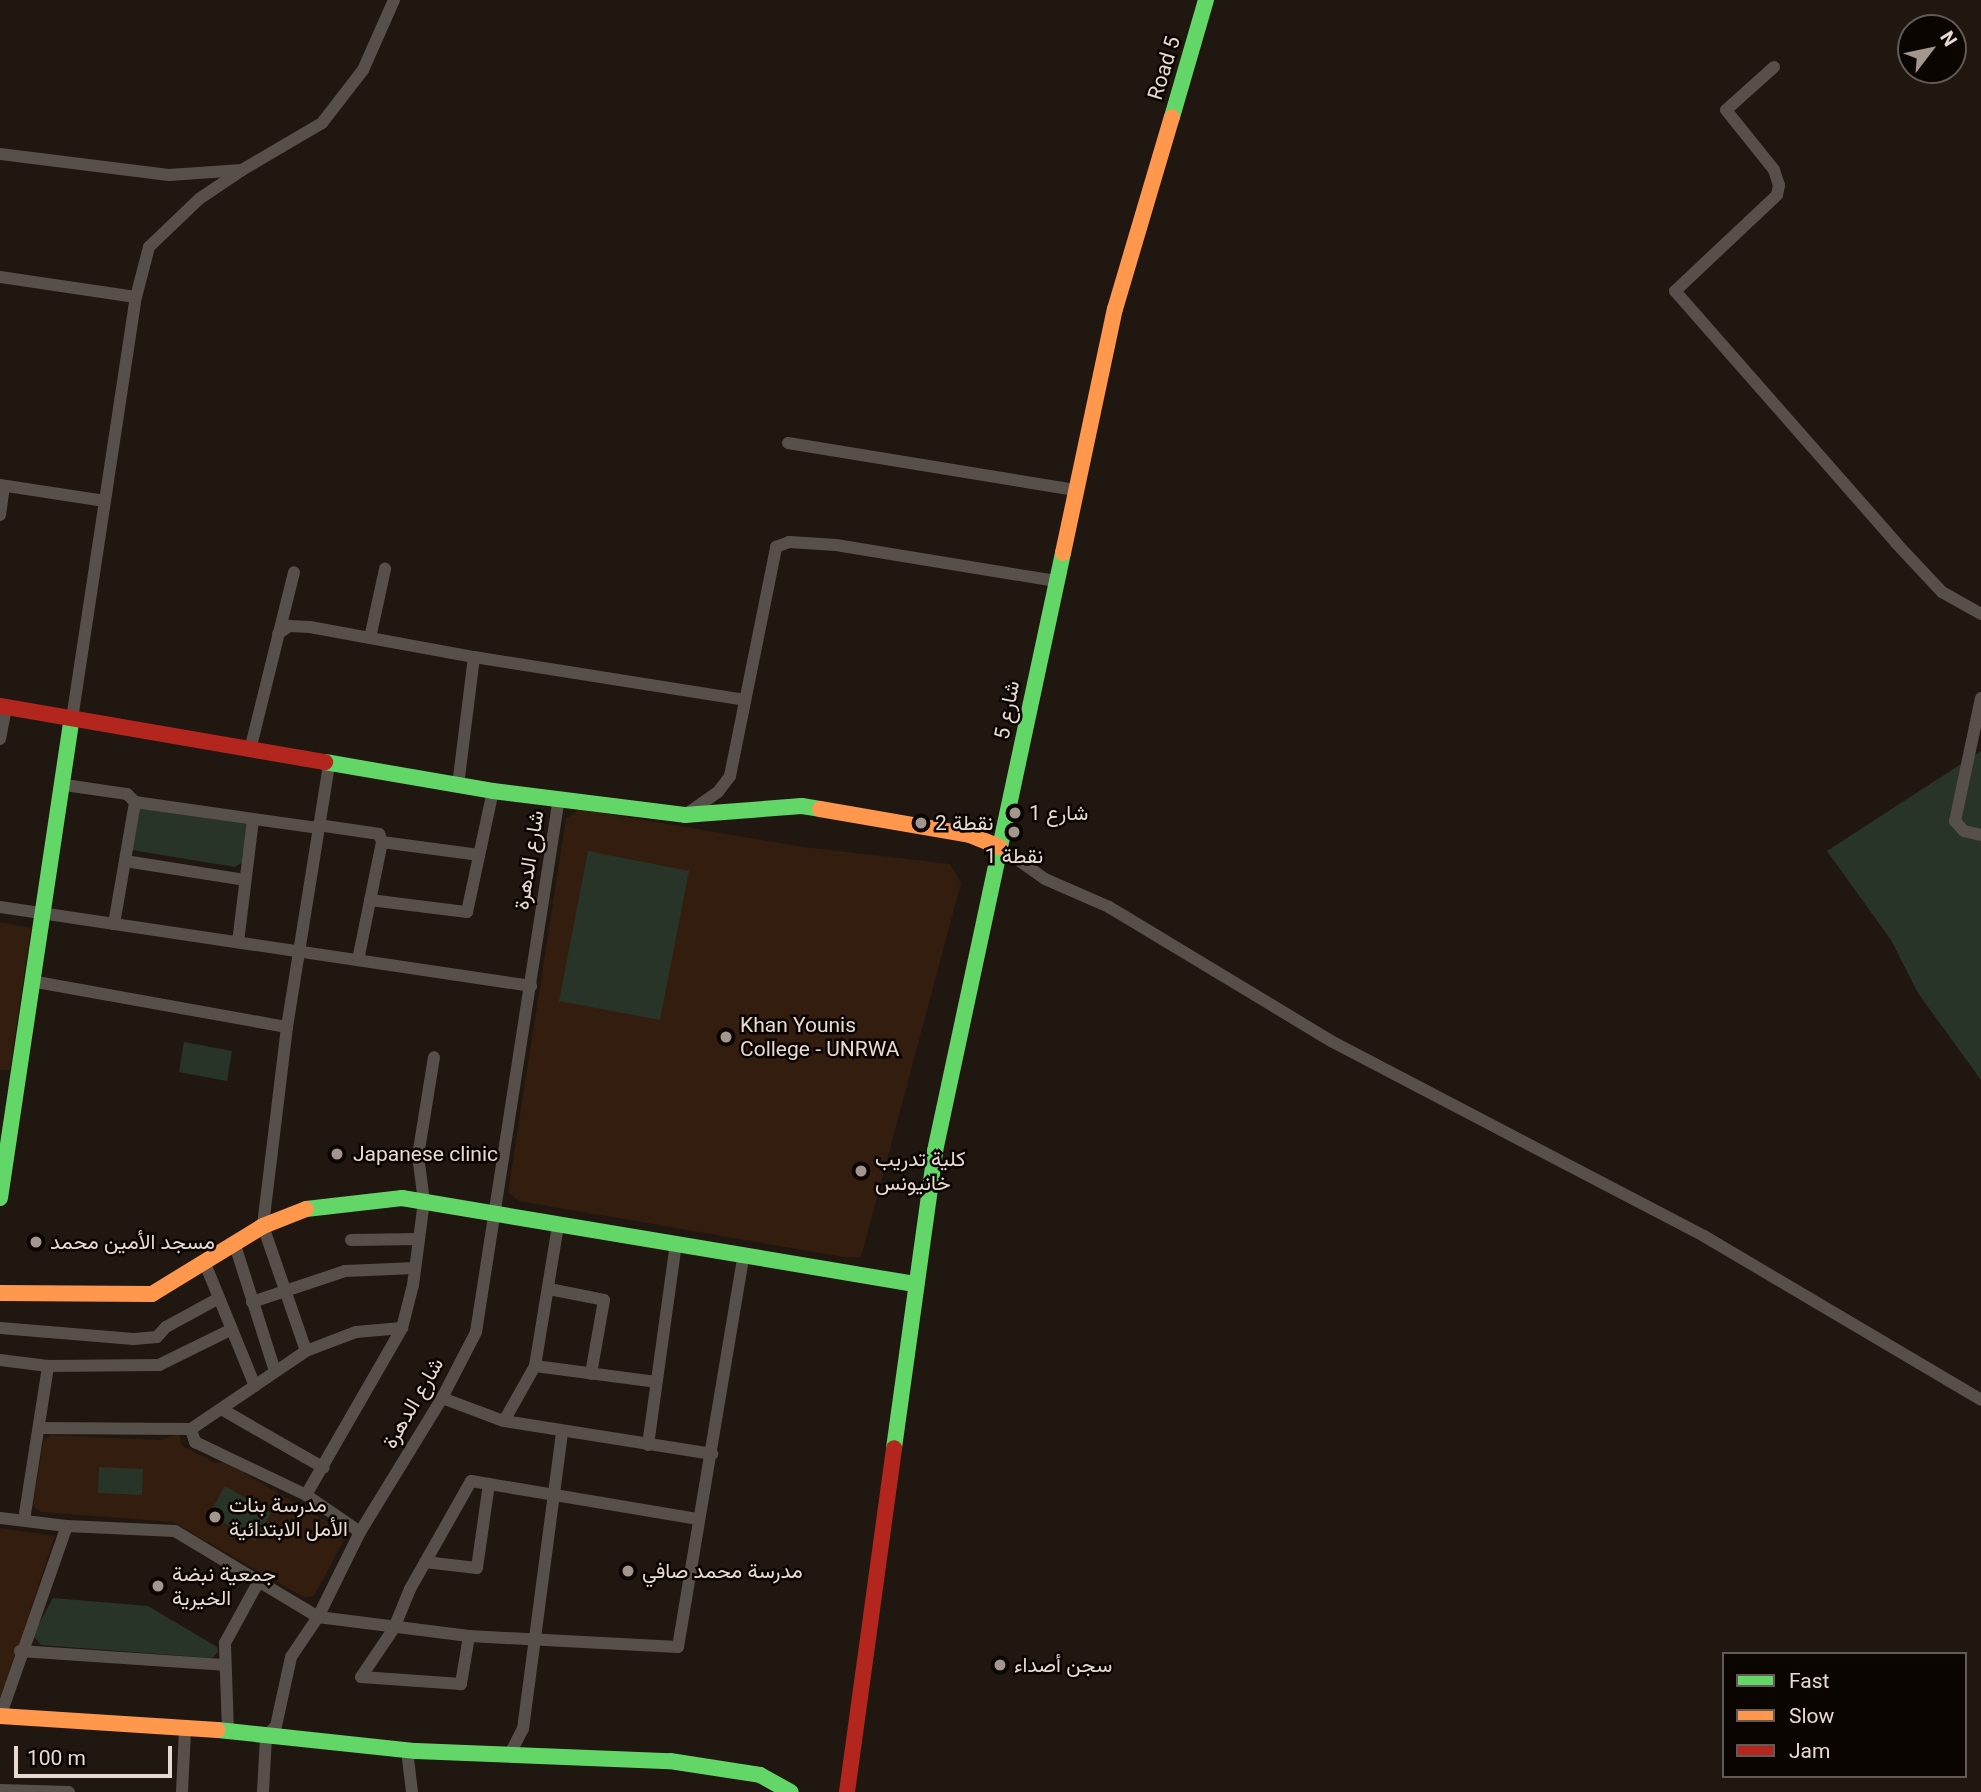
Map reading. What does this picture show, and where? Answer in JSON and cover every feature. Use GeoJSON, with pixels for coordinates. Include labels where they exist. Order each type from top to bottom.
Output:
{"type":"FeatureCollection","features":[{"type":"Feature","properties":{"kind":"street"},"geometry":{"type":"LineString","coordinates":[[0,1199],[31,981],[46,913],[72,719],[136,297],[149,247],[199,199],[322,123],[363,70],[394,0]]}},
{"type":"Feature","properties":{"kind":"street","name":"Road 5"},"geometry":{"type":"LineString","coordinates":[[1161,148],[1206,0]]}},
{"type":"Feature","properties":{"kind":"street"},"geometry":{"type":"LineString","coordinates":[[1774,67],[1726,110],[1774,170],[1777,195],[1675,291],[1942,592],[1981,614]]}},
{"type":"Feature","properties":{"kind":"street","name":"شارع 5"},"geometry":{"type":"LineString","coordinates":[[847,1792],[935,1152],[1115,309],[1161,148]]}},
{"type":"Feature","properties":{"kind":"street"},"geometry":{"type":"LineString","coordinates":[[0,155],[169,175],[242,170]]}},
{"type":"Feature","properties":{"kind":"street"},"geometry":{"type":"LineString","coordinates":[[0,277],[136,297]]}},
{"type":"Feature","properties":{"kind":"street"},"geometry":{"type":"LineString","coordinates":[[788,443],[1075,490]]}},
{"type":"Feature","properties":{"kind":"street"},"geometry":{"type":"LineString","coordinates":[[0,515],[2,486],[105,501]]}},
{"type":"Feature","properties":{"kind":"street"},"geometry":{"type":"LineString","coordinates":[[685,815],[718,792],[730,776],[776,547],[789,542],[836,545],[1056,581]]}},
{"type":"Feature","properties":{"kind":"street"},"geometry":{"type":"LineString","coordinates":[[370,638],[385,569]]}},
{"type":"Feature","properties":{"kind":"street"},"geometry":{"type":"LineString","coordinates":[[250,750],[294,572]]}},
{"type":"Feature","properties":{"kind":"street"},"geometry":{"type":"LineString","coordinates":[[278,634],[289,626],[310,627],[474,657],[746,700]]}},
{"type":"Feature","properties":{"kind":"street"},"geometry":{"type":"LineString","coordinates":[[458,785],[474,657]]}},
{"type":"Feature","properties":{"kind":"street"},"geometry":{"type":"LineString","coordinates":[[1981,698],[1955,821],[1964,831],[1981,835]]}},
{"type":"Feature","properties":{"kind":"street"},"geometry":{"type":"LineString","coordinates":[[0,739],[3,706],[493,791],[685,815],[802,806],[970,835],[1000,846],[1045,879],[1121,914],[1331,1041],[1704,1236],[1981,1400]]}},
{"type":"Feature","properties":{"kind":"street"},"geometry":{"type":"LineString","coordinates":[[306,1351],[262,1226],[287,1027],[329,764]]}},
{"type":"Feature","properties":{"kind":"street"},"geometry":{"type":"LineString","coordinates":[[65,785],[127,794],[135,802],[379,834],[382,842],[358,960]]}},
{"type":"Feature","properties":{"kind":"street"},"geometry":{"type":"LineString","coordinates":[[370,900],[467,912],[493,791]]}},
{"type":"Feature","properties":{"kind":"street","name":"شارع الدهرة"},"geometry":{"type":"LineString","coordinates":[[266,1737],[276,1726],[291,1657],[318,1617],[360,1532],[442,1398],[476,1332],[559,798]]}},
{"type":"Feature","properties":{"kind":"street"},"geometry":{"type":"LineString","coordinates":[[114,924],[135,802]]}},
{"type":"Feature","properties":{"kind":"street"},"geometry":{"type":"LineString","coordinates":[[238,942],[253,818]]}},
{"type":"Feature","properties":{"kind":"street"},"geometry":{"type":"LineString","coordinates":[[382,842],[479,855]]}},
{"type":"Feature","properties":{"kind":"street"},"geometry":{"type":"LineString","coordinates":[[125,861],[245,880]]}},
{"type":"Feature","properties":{"kind":"street"},"geometry":{"type":"LineString","coordinates":[[0,907],[531,986]]}},
{"type":"Feature","properties":{"kind":"street"},"geometry":{"type":"LineString","coordinates":[[31,981],[287,1027]]}},
{"type":"Feature","properties":{"kind":"street"},"geometry":{"type":"LineString","coordinates":[[306,1495],[324,1468],[402,1328],[415,1268],[424,1201],[418,1156],[434,1057]]}},
{"type":"Feature","properties":{"kind":"street"},"geometry":{"type":"LineString","coordinates":[[0,1293],[152,1294],[262,1226],[309,1208],[402,1198],[915,1284]]}},
{"type":"Feature","properties":{"kind":"street"},"geometry":{"type":"LineString","coordinates":[[504,1421],[535,1366],[558,1225]]}},
{"type":"Feature","properties":{"kind":"street"},"geometry":{"type":"LineString","coordinates":[[351,1240],[419,1239]]}},
{"type":"Feature","properties":{"kind":"street"},"geometry":{"type":"LineString","coordinates":[[234,1242],[274,1368]]}},
{"type":"Feature","properties":{"kind":"street"},"geometry":{"type":"LineString","coordinates":[[648,1445],[676,1242]]}},
{"type":"Feature","properties":{"kind":"street"},"geometry":{"type":"LineString","coordinates":[[0,1518],[67,1526],[175,1531],[318,1617],[469,1636],[533,1637],[678,1647],[697,1519],[712,1454],[744,1254]]}},
{"type":"Feature","properties":{"kind":"street"},"geometry":{"type":"LineString","coordinates":[[204,1261],[255,1386]]}},
{"type":"Feature","properties":{"kind":"street"},"geometry":{"type":"LineString","coordinates":[[252,1302],[354,1269],[415,1268]]}},
{"type":"Feature","properties":{"kind":"street"},"geometry":{"type":"LineString","coordinates":[[549,1289],[604,1300],[591,1374]]}},
{"type":"Feature","properties":{"kind":"street"},"geometry":{"type":"LineString","coordinates":[[0,1328],[134,1339],[157,1337],[219,1298]]}},
{"type":"Feature","properties":{"kind":"street"},"geometry":{"type":"LineString","coordinates":[[39,1428],[191,1429],[223,1410],[274,1368],[306,1351],[356,1332],[402,1328]]}},
{"type":"Feature","properties":{"kind":"street"},"geometry":{"type":"LineString","coordinates":[[0,1360],[48,1366],[159,1365],[230,1330]]}},
{"type":"Feature","properties":{"kind":"street"},"geometry":{"type":"LineString","coordinates":[[24,1520],[48,1366]]}},
{"type":"Feature","properties":{"kind":"street"},"geometry":{"type":"LineString","coordinates":[[535,1366],[656,1382]]}},
{"type":"Feature","properties":{"kind":"street"},"geometry":{"type":"LineString","coordinates":[[442,1398],[504,1421],[712,1454]]}},
{"type":"Feature","properties":{"kind":"street"},"geometry":{"type":"LineString","coordinates":[[223,1410],[324,1468]]}},
{"type":"Feature","properties":{"kind":"street"},"geometry":{"type":"LineString","coordinates":[[191,1429],[195,1441],[306,1495],[360,1532]]}},
{"type":"Feature","properties":{"kind":"street"},"geometry":{"type":"LineString","coordinates":[[510,1754],[523,1729],[551,1495],[562,1432]]}},
{"type":"Feature","properties":{"kind":"street"},"geometry":{"type":"LineString","coordinates":[[469,1636],[461,1684],[361,1676],[394,1628],[425,1562],[471,1481],[697,1519]]}},
{"type":"Feature","properties":{"kind":"street"},"geometry":{"type":"LineString","coordinates":[[425,1562],[477,1568],[489,1484]]}},
{"type":"Feature","properties":{"kind":"street"},"geometry":{"type":"LineString","coordinates":[[67,1526],[20,1651],[0,1716],[185,1731],[228,1731],[408,1750],[718,1767],[760,1775],[791,1792]]}},
{"type":"Feature","properties":{"kind":"street"},"geometry":{"type":"LineString","coordinates":[[228,1731],[225,1643],[260,1580]]}},
{"type":"Feature","properties":{"kind":"street"},"geometry":{"type":"LineString","coordinates":[[20,1651],[224,1665]]}},
{"type":"Feature","properties":{"kind":"street"},"geometry":{"type":"LineString","coordinates":[[182,1792],[185,1731]]}},
{"type":"Feature","properties":{"kind":"street"},"geometry":{"type":"LineString","coordinates":[[263,1792],[266,1737]]}},
{"type":"Feature","properties":{"kind":"street"},"geometry":{"type":"LineString","coordinates":[[408,1750],[412,1792]]}},
{"type":"Feature","properties":{"kind":"street"},"geometry":{"type":"LineString","coordinates":[[0,1790],[69,1792]]}},
{"type":"Feature","properties":{"kind":"shaded area","name":"Khan Younis College - UNRWA"},"geometry":{"type":"Polygon","coordinates":[[[579,809],[804,847],[950,864],[961,883],[861,1257],[843,1257],[519,1201],[508,1192],[566,819],[579,809]]]}},
{"type":"Feature","properties":{"kind":"shaded area"},"geometry":{"type":"Polygon","coordinates":[[[0,922],[31,928],[10,1070],[0,1070],[0,922]]]}},
{"type":"Feature","properties":{"kind":"shaded area","name":"مدرسة بنات الأمل الابتدائية"},"geometry":{"type":"Polygon","coordinates":[[[179,1434],[182,1446],[216,1463],[225,1462],[343,1531],[345,1538],[314,1596],[305,1598],[173,1522],[41,1512],[33,1506],[43,1442],[50,1435],[160,1440],[179,1434]]]}},
{"type":"Feature","properties":{"kind":"shaded area"},"geometry":{"type":"Polygon","coordinates":[[[0,1528],[55,1536],[0,1702],[0,1528]]]}},
{"type":"Feature","properties":{"kind":"green space"},"geometry":{"type":"Polygon","coordinates":[[[1981,751],[1981,1080],[1918,993],[1891,940],[1827,851],[1981,751]]]}},
{"type":"Feature","properties":{"kind":"green space"},"geometry":{"type":"Polygon","coordinates":[[[137,808],[247,824],[243,862],[235,867],[132,850],[137,808]]]}},
{"type":"Feature","properties":{"kind":"green space"},"geometry":{"type":"Polygon","coordinates":[[[588,851],[689,871],[660,1020],[559,1001],[588,851]]]}},
{"type":"Feature","properties":{"kind":"green space"},"geometry":{"type":"Polygon","coordinates":[[[184,1042],[232,1051],[227,1081],[179,1072],[184,1042]]]}},
{"type":"Feature","properties":{"kind":"green space"},"geometry":{"type":"Polygon","coordinates":[[[99,1467],[143,1469],[142,1495],[98,1493],[99,1467]]]}},
{"type":"Feature","properties":{"kind":"green space"},"geometry":{"type":"Polygon","coordinates":[[[225,1486],[271,1513],[255,1541],[209,1514],[225,1486]]]}},
{"type":"Feature","properties":{"kind":"green space"},"geometry":{"type":"Polygon","coordinates":[[[53,1598],[148,1606],[217,1647],[218,1652],[212,1658],[41,1645],[33,1635],[53,1598]]]}},
{"type":"Feature","properties":{"kind":"traffic: fast"},"geometry":{"type":"LineString","coordinates":[[1172,117],[1206,0]]}},
{"type":"Feature","properties":{"kind":"traffic: fast"},"geometry":{"type":"LineString","coordinates":[[894,1448],[935,1151],[1063,553]]}},
{"type":"Feature","properties":{"kind":"traffic: fast"},"geometry":{"type":"LineString","coordinates":[[0,1198],[72,719]]}},
{"type":"Feature","properties":{"kind":"traffic: fast"},"geometry":{"type":"LineString","coordinates":[[325,762],[493,791],[685,815],[802,806],[820,809]]}},
{"type":"Feature","properties":{"kind":"traffic: fast"},"geometry":{"type":"LineString","coordinates":[[306,1209],[402,1198],[915,1284]]}},
{"type":"Feature","properties":{"kind":"traffic: fast"},"geometry":{"type":"LineString","coordinates":[[218,1730],[416,1751],[670,1761],[760,1775],[791,1792]]}},
{"type":"Feature","properties":{"kind":"traffic: slow"},"geometry":{"type":"LineString","coordinates":[[1063,553],[1115,309],[1172,117]]}},
{"type":"Feature","properties":{"kind":"traffic: slow"},"geometry":{"type":"LineString","coordinates":[[820,809],[970,835],[1000,847]]}},
{"type":"Feature","properties":{"kind":"traffic: slow"},"geometry":{"type":"LineString","coordinates":[[0,1293],[152,1294],[263,1226],[306,1209]]}},
{"type":"Feature","properties":{"kind":"traffic: slow"},"geometry":{"type":"LineString","coordinates":[[0,1716],[218,1730]]}},
{"type":"Feature","properties":{"kind":"traffic: jam"},"geometry":{"type":"LineString","coordinates":[[0,706],[325,762]]}},
{"type":"Feature","properties":{"kind":"traffic: jam"},"geometry":{"type":"LineString","coordinates":[[847,1792],[894,1448]]}},
{"type":"Feature","properties":{"kind":"place","name":"شارع 1"},"geometry":{"type":"Point","coordinates":[1015,813]}},
{"type":"Feature","properties":{"kind":"place","name":"نقطة 2"},"geometry":{"type":"Point","coordinates":[921,823]}},
{"type":"Feature","properties":{"kind":"place","name":"نقطة 1"},"geometry":{"type":"Point","coordinates":[1014,832]}},
{"type":"Feature","properties":{"kind":"place","name":"Khan Younis College - UNRWA"},"geometry":{"type":"Point","coordinates":[726,1037]}},
{"type":"Feature","properties":{"kind":"place","name":"Japanese clinic"},"geometry":{"type":"Point","coordinates":[337,1154]}},
{"type":"Feature","properties":{"kind":"place","name":"كلية تدريب خانيونس"},"geometry":{"type":"Point","coordinates":[861,1171]}},
{"type":"Feature","properties":{"kind":"place","name":"مسجد الأمين محمد"},"geometry":{"type":"Point","coordinates":[36,1242]}},
{"type":"Feature","properties":{"kind":"place","name":"مدرسة بنات الأمل الابتدائية"},"geometry":{"type":"Point","coordinates":[215,1517]}},
{"type":"Feature","properties":{"kind":"place","name":"مدرسة محمد صافي"},"geometry":{"type":"Point","coordinates":[628,1571]}},
{"type":"Feature","properties":{"kind":"place","name":"جمعية نبضة الخيرية"},"geometry":{"type":"Point","coordinates":[158,1586]}},
{"type":"Feature","properties":{"kind":"place","name":"سجن أصداء"},"geometry":{"type":"Point","coordinates":[1000,1665]}}]}
